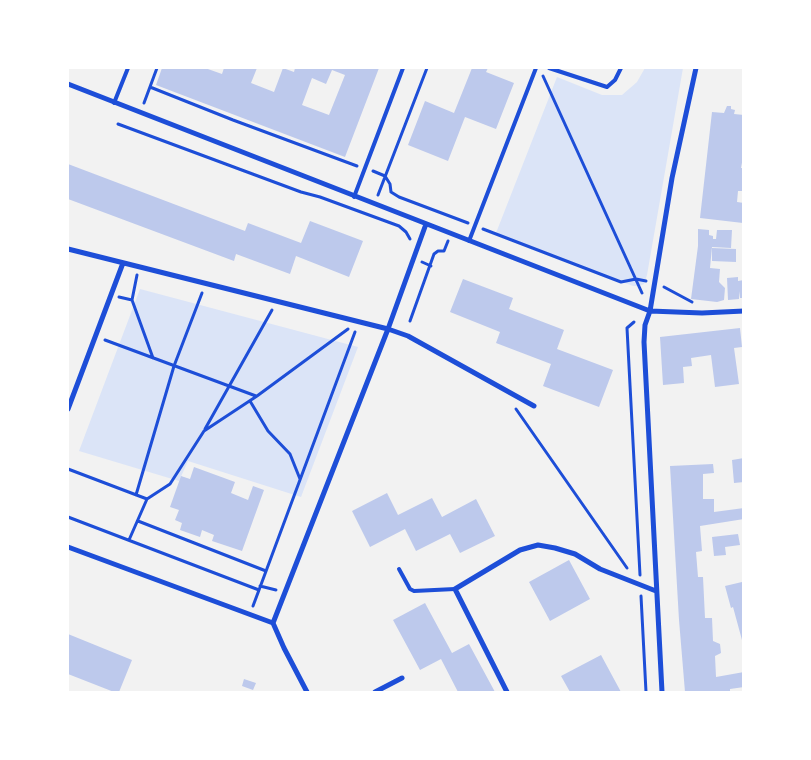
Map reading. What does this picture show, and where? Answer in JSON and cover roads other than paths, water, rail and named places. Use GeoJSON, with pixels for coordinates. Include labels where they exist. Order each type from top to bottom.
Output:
{"type":"FeatureCollection","features":[{"type":"Feature","properties":{"kind":"street"},"geometry":{"type":"LineString","coordinates":[[662,692],[644,342],[645,325],[650,311],[672,178],[696,68]]}},
{"type":"Feature","properties":{"kind":"street"},"geometry":{"type":"LineString","coordinates":[[68,84],[650,311],[702,313],[744,311]]}},
{"type":"Feature","properties":{"kind":"street"},"geometry":{"type":"LineString","coordinates":[[307,692],[273,622],[388,329],[426,224]]}},
{"type":"Feature","properties":{"kind":"street"},"geometry":{"type":"LineString","coordinates":[[68,250],[388,329],[408,336],[534,406]]}},
{"type":"Feature","properties":{"kind":"street"},"geometry":{"type":"LineString","coordinates":[[68,409],[123,263]]}},
{"type":"Feature","properties":{"kind":"street"},"geometry":{"type":"LineString","coordinates":[[507,692],[455,589],[520,550],[538,545],[574,554],[600,569],[656,592]]}},
{"type":"Feature","properties":{"kind":"street"},"geometry":{"type":"LineString","coordinates":[[68,547],[273,622]]}},
{"type":"Feature","properties":{"kind":"street"},"geometry":{"type":"LineString","coordinates":[[375,692],[402,678]]}},
{"type":"Feature","properties":{"kind":"lane"},"geometry":{"type":"LineString","coordinates":[[114,103],[128,68]]}},
{"type":"Feature","properties":{"kind":"lane"},"geometry":{"type":"LineString","coordinates":[[354,197],[403,68]]}},
{"type":"Feature","properties":{"kind":"lane"},"geometry":{"type":"LineString","coordinates":[[468,241],[538,68]]}},
{"type":"Feature","properties":{"kind":"lane"},"geometry":{"type":"LineString","coordinates":[[549,68],[606,88],[615,80],[621,68]]}},
{"type":"Feature","properties":{"kind":"lane"},"geometry":{"type":"LineString","coordinates":[[399,569],[410,588],[414,591],[455,589]]}}]}
